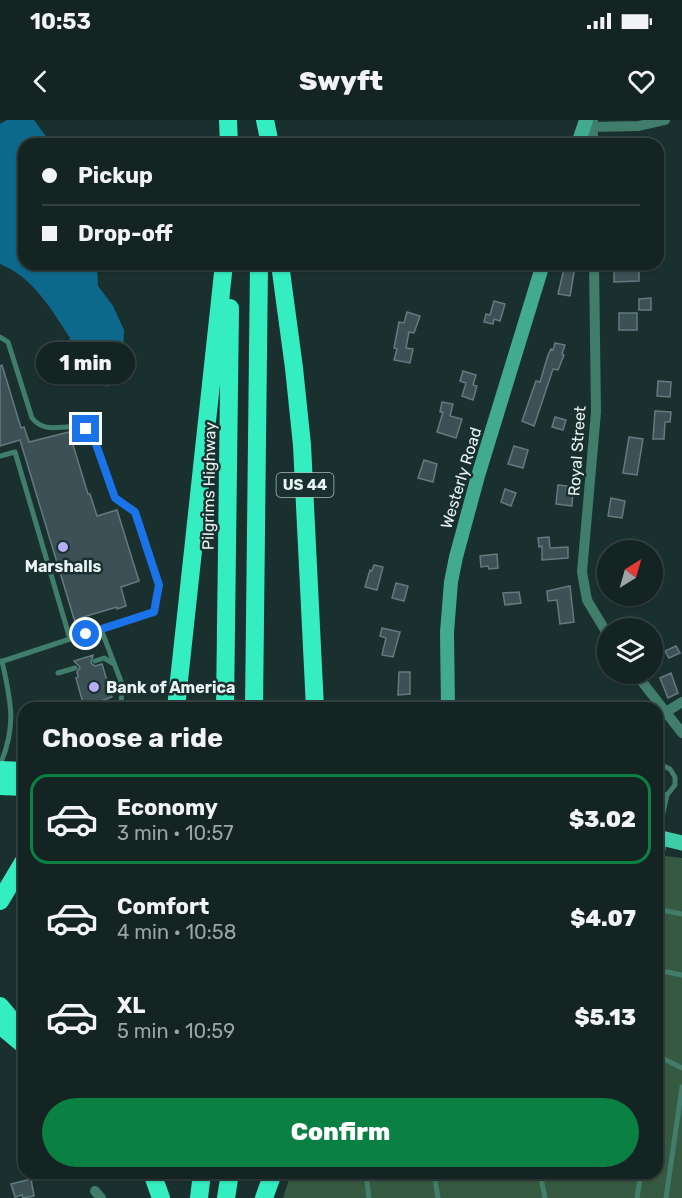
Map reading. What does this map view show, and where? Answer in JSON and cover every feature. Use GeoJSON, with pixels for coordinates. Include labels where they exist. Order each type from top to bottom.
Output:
{"type":"FeatureCollection","features":[{"type":"Feature","properties":{"kind":"highway"},"geometry":{"type":"LineString","coordinates":[[228,120],[228,138]]}},
{"type":"Feature","properties":{"kind":"highway"},"geometry":{"type":"LineString","coordinates":[[258,120],[258,138]]}},
{"type":"Feature","properties":{"kind":"highway"},"geometry":{"type":"LineString","coordinates":[[265,120],[269,138]]}},
{"type":"Feature","properties":{"kind":"highway"},"geometry":{"type":"LineString","coordinates":[[177,702],[223,270]]}},
{"type":"Feature","properties":{"kind":"highway","name":"Pilgrims Highway"},"geometry":{"type":"LineString","coordinates":[[225,702],[230,270]]}},
{"type":"Feature","properties":{"kind":"highway"},"geometry":{"type":"LineString","coordinates":[[254,702],[259,270]]}},
{"type":"Feature","properties":{"kind":"highway","name":"US 44"},"geometry":{"type":"LineString","coordinates":[[281,270],[302,445],[315,702]]}},
{"type":"Feature","properties":{"kind":"highway"},"geometry":{"type":"LineString","coordinates":[[255,663],[264,702]]}},
{"type":"Feature","properties":{"kind":"highway"},"geometry":{"type":"LineString","coordinates":[[0,770],[18,771]]}},
{"type":"Feature","properties":{"kind":"highway"},"geometry":{"type":"LineString","coordinates":[[0,786],[18,787]]}},
{"type":"Feature","properties":{"kind":"highway"},"geometry":{"type":"LineString","coordinates":[[0,901],[18,871]]}},
{"type":"Feature","properties":{"kind":"highway"},"geometry":{"type":"LineString","coordinates":[[0,1006],[18,1024]]}},
{"type":"Feature","properties":{"kind":"highway"},"geometry":{"type":"LineString","coordinates":[[0,1025],[18,1040]]}},
{"type":"Feature","properties":{"kind":"highway"},"geometry":{"type":"LineString","coordinates":[[154,1179],[161,1198]]}},
{"type":"Feature","properties":{"kind":"highway"},"geometry":{"type":"LineString","coordinates":[[199,1198],[201,1179]]}},
{"type":"Feature","properties":{"kind":"highway"},"geometry":{"type":"LineString","coordinates":[[226,1198],[229,1179]]}},
{"type":"Feature","properties":{"kind":"highway"},"geometry":{"type":"LineString","coordinates":[[264,1198],[272,1179]]}},
{"type":"Feature","properties":{"kind":"main road"},"geometry":{"type":"LineString","coordinates":[[663,842],[682,843]]}},
{"type":"Feature","properties":{"kind":"main road"},"geometry":{"type":"LineString","coordinates":[[663,843],[682,848]]}},
{"type":"Feature","properties":{"kind":"street"},"geometry":{"type":"LineString","coordinates":[[591,122],[639,126],[666,120]]}},
{"type":"Feature","properties":{"kind":"street"},"geometry":{"type":"LineString","coordinates":[[582,138],[591,122]]}},
{"type":"Feature","properties":{"kind":"street"},"geometry":{"type":"LineString","coordinates":[[591,122],[592,138]]}},
{"type":"Feature","properties":{"kind":"street","name":"Westerly Road"},"geometry":{"type":"LineString","coordinates":[[448,702],[447,632],[456,557],[473,493],[541,270]]}},
{"type":"Feature","properties":{"kind":"street","name":"Royal Street"},"geometry":{"type":"LineString","coordinates":[[594,270],[596,412],[582,572],[587,600],[598,618]]}},
{"type":"Feature","properties":{"kind":"street"},"geometry":{"type":"LineString","coordinates":[[644,684],[658,702]]}},
{"type":"Feature","properties":{"kind":"street"},"geometry":{"type":"LineString","coordinates":[[666,712],[682,702]]}},
{"type":"Feature","properties":{"kind":"street"},"geometry":{"type":"LineString","coordinates":[[663,708],[682,733]]}},
{"type":"Feature","properties":{"kind":"street"},"geometry":{"type":"LineString","coordinates":[[269,1198],[273,1179]]}},
{"type":"Feature","properties":{"kind":"lane"},"geometry":{"type":"LineString","coordinates":[[0,337],[8,342],[32,418],[42,428],[74,426],[92,433],[115,498],[135,512],[159,585],[154,612],[1,662],[12,708],[9,745],[0,765]]}},
{"type":"Feature","properties":{"kind":"lane"},"geometry":{"type":"LineString","coordinates":[[0,456],[15,452],[70,639]]}},
{"type":"Feature","properties":{"kind":"lane"},"geometry":{"type":"LineString","coordinates":[[101,629],[122,684],[121,702]]}},
{"type":"Feature","properties":{"kind":"lane"},"geometry":{"type":"LineString","coordinates":[[95,661],[104,658],[115,666]]}},
{"type":"Feature","properties":{"kind":"lane"},"geometry":{"type":"LineString","coordinates":[[58,673],[75,668]]}},
{"type":"Feature","properties":{"kind":"lane"},"geometry":{"type":"LineString","coordinates":[[663,766],[670,769],[675,777],[675,785],[667,795],[663,813]]}},
{"type":"Feature","properties":{"kind":"lane"},"geometry":{"type":"LineString","coordinates":[[663,794],[667,795]]}},
{"type":"Feature","properties":{"kind":"lane"},"geometry":{"type":"LineString","coordinates":[[663,910],[682,914]]}},
{"type":"Feature","properties":{"kind":"lane"},"geometry":{"type":"LineString","coordinates":[[663,971],[682,975]]}},
{"type":"Feature","properties":{"kind":"lane"},"geometry":{"type":"LineString","coordinates":[[663,1060],[682,1068]]}},
{"type":"Feature","properties":{"kind":"lane"},"geometry":{"type":"LineString","coordinates":[[666,1198],[680,1119],[682,1087]]}},
{"type":"Feature","properties":{"kind":"lane"},"geometry":{"type":"LineString","coordinates":[[367,1179],[369,1198]]}},
{"type":"Feature","properties":{"kind":"lane"},"geometry":{"type":"LineString","coordinates":[[435,1179],[438,1198]]}},
{"type":"Feature","properties":{"kind":"lane"},"geometry":{"type":"LineString","coordinates":[[541,1179],[545,1198]]}},
{"type":"Feature","properties":{"kind":"lane"},"geometry":{"type":"LineString","coordinates":[[637,1198],[640,1179]]}},
{"type":"Feature","properties":{"kind":"green space"},"geometry":{"type":"Polygon","coordinates":[[[663,856],[682,858],[682,1198],[283,1198],[289,1179],[663,1179],[663,856]]]}},
{"type":"Feature","properties":{"kind":"water"},"geometry":{"type":"Polygon","coordinates":[[[7,120],[34,120],[47,138],[18,138],[18,270],[97,270],[98,286],[113,306],[124,330],[125,370],[122,383],[106,387],[66,351],[70,338],[41,295],[22,277],[0,264],[0,124],[7,120]]]}},
{"type":"Feature","properties":{"kind":"building"},"geometry":{"type":"Polygon","coordinates":[[[564,270],[574,270],[570,296],[558,294],[564,270]]]}},
{"type":"Feature","properties":{"kind":"building"},"geometry":{"type":"Polygon","coordinates":[[[614,270],[639,271],[639,281],[614,282],[614,270]]]}},
{"type":"Feature","properties":{"kind":"building"},"geometry":{"type":"Polygon","coordinates":[[[651,298],[651,310],[639,310],[639,299],[651,298]]]}},
{"type":"Feature","properties":{"kind":"building"},"geometry":{"type":"Polygon","coordinates":[[[494,301],[505,304],[500,321],[494,319],[493,324],[484,322],[486,314],[490,315],[494,301]]]}},
{"type":"Feature","properties":{"kind":"building"},"geometry":{"type":"Polygon","coordinates":[[[407,312],[420,316],[414,333],[409,332],[406,348],[413,349],[410,363],[394,360],[399,322],[404,323],[407,312]]]}},
{"type":"Feature","properties":{"kind":"building"},"geometry":{"type":"Polygon","coordinates":[[[619,313],[637,313],[637,330],[619,330],[619,313]]]}},
{"type":"Feature","properties":{"kind":"building"},"geometry":{"type":"Polygon","coordinates":[[[555,343],[565,345],[562,354],[564,355],[558,370],[553,369],[534,426],[522,421],[536,381],[540,382],[548,355],[555,343]]]}},
{"type":"Feature","properties":{"kind":"building"},"geometry":{"type":"Polygon","coordinates":[[[2,365],[21,428],[24,427],[29,442],[69,432],[97,516],[117,510],[139,581],[121,587],[126,606],[83,617],[75,622],[20,440],[0,446],[0,366],[2,365]]]}},
{"type":"Feature","properties":{"kind":"building"},"geometry":{"type":"Polygon","coordinates":[[[463,371],[476,375],[473,385],[477,386],[473,400],[462,396],[466,383],[460,381],[463,371]]]}},
{"type":"Feature","properties":{"kind":"building"},"geometry":{"type":"Polygon","coordinates":[[[658,381],[671,382],[670,397],[657,396],[658,381]]]}},
{"type":"Feature","properties":{"kind":"building"},"geometry":{"type":"Polygon","coordinates":[[[442,402],[453,404],[450,416],[462,419],[456,438],[437,432],[443,412],[440,412],[442,402]]]}},
{"type":"Feature","properties":{"kind":"building"},"geometry":{"type":"Polygon","coordinates":[[[655,411],[671,412],[670,422],[665,422],[664,439],[653,439],[655,411]]]}},
{"type":"Feature","properties":{"kind":"building"},"geometry":{"type":"Polygon","coordinates":[[[555,417],[566,420],[563,430],[552,427],[555,417]]]}},
{"type":"Feature","properties":{"kind":"building"},"geometry":{"type":"Polygon","coordinates":[[[629,437],[643,439],[637,475],[623,473],[629,437]]]}},
{"type":"Feature","properties":{"kind":"building"},"geometry":{"type":"Polygon","coordinates":[[[514,446],[528,450],[523,468],[508,464],[514,446]]]}},
{"type":"Feature","properties":{"kind":"building"},"geometry":{"type":"Polygon","coordinates":[[[424,460],[437,464],[433,482],[418,478],[424,460]]]}},
{"type":"Feature","properties":{"kind":"building"},"geometry":{"type":"Polygon","coordinates":[[[558,485],[567,486],[566,492],[573,492],[572,506],[556,504],[558,485]]]}},
{"type":"Feature","properties":{"kind":"building"},"geometry":{"type":"Polygon","coordinates":[[[505,489],[516,493],[511,506],[501,502],[505,489]]]}},
{"type":"Feature","properties":{"kind":"building"},"geometry":{"type":"Polygon","coordinates":[[[611,498],[625,501],[622,518],[608,516],[611,498]]]}},
{"type":"Feature","properties":{"kind":"building"},"geometry":{"type":"Polygon","coordinates":[[[549,537],[550,548],[568,547],[568,558],[542,560],[542,546],[539,547],[538,538],[549,537]]]}},
{"type":"Feature","properties":{"kind":"building"},"geometry":{"type":"Polygon","coordinates":[[[497,554],[498,568],[481,567],[480,556],[497,554]]]}},
{"type":"Feature","properties":{"kind":"building"},"geometry":{"type":"Polygon","coordinates":[[[374,565],[383,567],[377,590],[365,587],[370,570],[372,571],[374,565]]]}},
{"type":"Feature","properties":{"kind":"building"},"geometry":{"type":"Polygon","coordinates":[[[396,583],[408,586],[404,601],[392,598],[396,583]]]}},
{"type":"Feature","properties":{"kind":"building"},"geometry":{"type":"Polygon","coordinates":[[[570,586],[574,622],[560,624],[557,600],[548,601],[547,591],[570,586]]]}},
{"type":"Feature","properties":{"kind":"building"},"geometry":{"type":"Polygon","coordinates":[[[519,592],[521,603],[505,605],[503,593],[519,592]]]}},
{"type":"Feature","properties":{"kind":"building"},"geometry":{"type":"Polygon","coordinates":[[[382,628],[400,632],[393,657],[382,655],[386,638],[380,636],[382,628]]]}},
{"type":"Feature","properties":{"kind":"building"},"geometry":{"type":"Polygon","coordinates":[[[676,646],[680,653],[669,658],[665,651],[676,646]]]}},
{"type":"Feature","properties":{"kind":"building","name":"Bank of America"},"geometry":{"type":"Polygon","coordinates":[[[93,655],[91,663],[95,666],[102,664],[112,697],[98,702],[83,702],[76,678],[80,667],[74,661],[93,655]]]}},
{"type":"Feature","properties":{"kind":"building"},"geometry":{"type":"Polygon","coordinates":[[[399,672],[410,672],[410,694],[398,695],[399,672]]]}},
{"type":"Feature","properties":{"kind":"building"},"geometry":{"type":"Polygon","coordinates":[[[671,673],[678,693],[668,698],[662,684],[663,677],[671,673]]]}},
{"type":"Feature","properties":{"kind":"building"},"geometry":{"type":"Polygon","coordinates":[[[31,1179],[34,1196],[15,1197],[11,1184],[31,1179]]]}},
{"type":"Feature","properties":{"kind":"place","name":"Marshalls"},"geometry":{"type":"Point","coordinates":[63,547]}},
{"type":"Feature","properties":{"kind":"place","name":"Bank of America"},"geometry":{"type":"Point","coordinates":[94,687]}},
{"type":"Feature","properties":{"kind":"route"},"geometry":{"type":"LineString","coordinates":[[86,429],[92,433],[115,498],[135,512],[159,585],[154,612],[86,634]]}}]}
